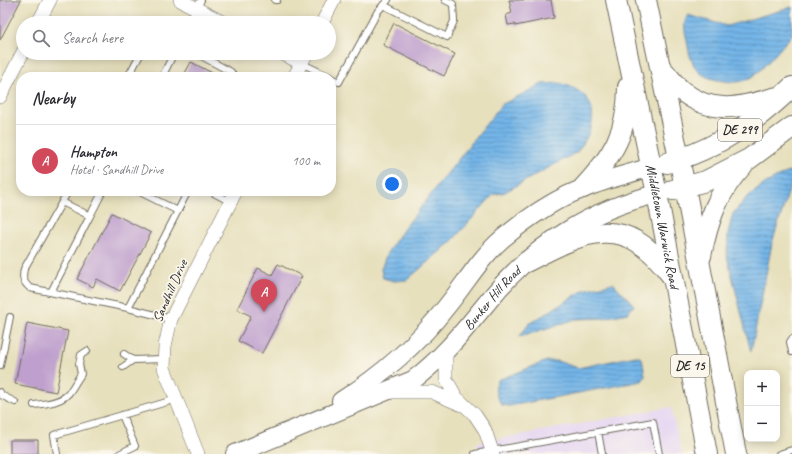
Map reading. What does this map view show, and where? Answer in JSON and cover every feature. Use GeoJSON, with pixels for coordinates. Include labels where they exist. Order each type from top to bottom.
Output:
{"type":"FeatureCollection","features":[{"type":"Feature","properties":{"kind":"main road","name":"Middletown Warwick Road"},"geometry":{"type":"LineString","coordinates":[[616,0],[657,194],[707,454]]}},
{"type":"Feature","properties":{"kind":"main road","name":"Middletown Warwick Road"},"geometry":{"type":"LineString","coordinates":[[646,0],[685,187],[736,454]]}},
{"type":"Feature","properties":{"kind":"main road"},"geometry":{"type":"LineString","coordinates":[[584,188],[609,157],[620,136],[628,101],[628,57]]}},
{"type":"Feature","properties":{"kind":"main road"},"geometry":{"type":"LineString","coordinates":[[660,66],[682,91],[711,107],[728,108],[748,105],[788,91]]}},
{"type":"Feature","properties":{"kind":"main road","name":"DE 299"},"geometry":{"type":"LineString","coordinates":[[679,159],[718,143],[738,131],[788,91]]}},
{"type":"Feature","properties":{"kind":"main road","name":"DE 299"},"geometry":{"type":"LineString","coordinates":[[699,265],[710,219],[717,202],[736,172],[749,159],[792,127]]}},
{"type":"Feature","properties":{"kind":"main road","name":"DE 15"},"geometry":{"type":"LineString","coordinates":[[651,167],[679,159]]}},
{"type":"Feature","properties":{"kind":"main road","name":"Bunker Hill Road"},"geometry":{"type":"LineString","coordinates":[[235,454],[413,380],[446,352],[469,327],[491,298],[526,262],[551,241],[572,227],[611,208],[706,181],[749,159]]}},
{"type":"Feature","properties":{"kind":"main road","name":"Bunker Hill Road"},"geometry":{"type":"LineString","coordinates":[[307,423],[368,384],[397,362],[425,333],[484,258],[502,239],[519,225],[549,206],[584,188],[651,167]]}},
{"type":"Feature","properties":{"kind":"main road","name":"DE 15"},"geometry":{"type":"LineString","coordinates":[[526,262],[577,237],[612,232],[620,234],[647,247],[655,254],[673,277]]}},
{"type":"Feature","properties":{"kind":"street"},"geometry":{"type":"LineString","coordinates":[[42,16],[50,0]]}},
{"type":"Feature","properties":{"kind":"street"},"geometry":{"type":"LineString","coordinates":[[180,0],[199,4],[215,16]]}},
{"type":"Feature","properties":{"kind":"street"},"geometry":{"type":"LineString","coordinates":[[326,16],[334,0]]}},
{"type":"Feature","properties":{"kind":"street"},"geometry":{"type":"LineString","coordinates":[[0,97],[19,60]]}},
{"type":"Feature","properties":{"kind":"street"},"geometry":{"type":"LineString","coordinates":[[297,72],[303,60]]}},
{"type":"Feature","properties":{"kind":"street","name":"Sandhill Drive"},"geometry":{"type":"LineString","coordinates":[[198,454],[164,368],[163,359],[171,319],[234,196]]}},
{"type":"Feature","properties":{"kind":"street"},"geometry":{"type":"LineString","coordinates":[[446,352],[446,379],[456,397],[475,415],[486,430],[493,452]]}},
{"type":"Feature","properties":{"kind":"street"},"geometry":{"type":"LineString","coordinates":[[386,392],[432,392],[466,407]]}},
{"type":"Feature","properties":{"kind":"lane"},"geometry":{"type":"LineString","coordinates":[[336,80],[339,82],[378,11],[385,2],[446,37],[454,21],[453,4],[444,0]]}},
{"type":"Feature","properties":{"kind":"lane"},"geometry":{"type":"LineString","coordinates":[[193,16],[199,4]]}},
{"type":"Feature","properties":{"kind":"lane"},"geometry":{"type":"LineString","coordinates":[[131,72],[137,60]]}},
{"type":"Feature","properties":{"kind":"lane"},"geometry":{"type":"LineString","coordinates":[[164,72],[170,60]]}},
{"type":"Feature","properties":{"kind":"lane"},"geometry":{"type":"LineString","coordinates":[[209,60],[231,72]]}},
{"type":"Feature","properties":{"kind":"lane"},"geometry":{"type":"LineString","coordinates":[[307,60],[323,72]]}},
{"type":"Feature","properties":{"kind":"lane"},"geometry":{"type":"LineString","coordinates":[[65,196],[24,269],[22,276],[24,284],[30,288],[128,308],[171,319]]}},
{"type":"Feature","properties":{"kind":"lane"},"geometry":{"type":"LineString","coordinates":[[51,292],[100,196]]}},
{"type":"Feature","properties":{"kind":"lane"},"geometry":{"type":"LineString","coordinates":[[148,196],[178,211]]}},
{"type":"Feature","properties":{"kind":"lane"},"geometry":{"type":"LineString","coordinates":[[128,308],[186,196]]}},
{"type":"Feature","properties":{"kind":"lane"},"geometry":{"type":"LineString","coordinates":[[62,202],[90,216]]}},
{"type":"Feature","properties":{"kind":"lane"},"geometry":{"type":"LineString","coordinates":[[0,366],[10,317]]}},
{"type":"Feature","properties":{"kind":"lane"},"geometry":{"type":"LineString","coordinates":[[792,339],[790,342],[792,350]]}},
{"type":"Feature","properties":{"kind":"lane"},"geometry":{"type":"LineString","coordinates":[[34,405],[50,403],[71,392],[74,383],[81,374],[79,364],[81,355],[87,351]]}},
{"type":"Feature","properties":{"kind":"lane"},"geometry":{"type":"LineString","coordinates":[[124,354],[133,360]]}},
{"type":"Feature","properties":{"kind":"lane"},"geometry":{"type":"LineString","coordinates":[[123,367],[133,360],[163,359]]}},
{"type":"Feature","properties":{"kind":"lane"},"geometry":{"type":"LineString","coordinates":[[0,392],[1,395],[15,402]]}},
{"type":"Feature","properties":{"kind":"lane"},"geometry":{"type":"LineString","coordinates":[[57,454],[54,435],[177,399]]}},
{"type":"Feature","properties":{"kind":"lane"},"geometry":{"type":"LineString","coordinates":[[119,454],[135,446],[122,415]]}},
{"type":"Feature","properties":{"kind":"lane"},"geometry":{"type":"LineString","coordinates":[[475,454],[493,452],[653,422],[659,454]]}},
{"type":"Feature","properties":{"kind":"lane"},"geometry":{"type":"LineString","coordinates":[[598,432],[602,454]]}},
{"type":"Feature","properties":{"kind":"lane"},"geometry":{"type":"LineString","coordinates":[[779,454],[792,450]]}},
{"type":"Feature","properties":{"kind":"shaded area"},"geometry":{"type":"Polygon","coordinates":[[[671,407],[682,454],[478,454],[477,443],[671,407]]]}},
{"type":"Feature","properties":{"kind":"water"},"geometry":{"type":"Polygon","coordinates":[[[792,7],[792,35],[765,65],[748,79],[736,82],[707,77],[701,74],[693,64],[684,28],[688,15],[727,26],[792,7]]]}},
{"type":"Feature","properties":{"kind":"water"},"geometry":{"type":"Polygon","coordinates":[[[559,83],[582,94],[589,102],[592,110],[590,130],[585,141],[577,152],[505,192],[493,195],[452,241],[407,280],[394,281],[383,278],[381,269],[387,253],[403,230],[501,105],[542,84],[559,83]]]}},
{"type":"Feature","properties":{"kind":"water"},"geometry":{"type":"Polygon","coordinates":[[[792,170],[792,181],[772,243],[751,352],[727,256],[728,233],[733,214],[746,198],[766,183],[792,170]]]}},
{"type":"Feature","properties":{"kind":"water"},"geometry":{"type":"Polygon","coordinates":[[[613,283],[634,305],[628,313],[603,318],[576,319],[519,337],[529,324],[584,290],[613,283]]]}},
{"type":"Feature","properties":{"kind":"water"},"geometry":{"type":"Polygon","coordinates":[[[636,356],[642,358],[645,376],[642,381],[509,406],[502,405],[496,393],[496,383],[498,380],[547,361],[557,361],[578,368],[636,356]]]}},
{"type":"Feature","properties":{"kind":"building"},"geometry":{"type":"Polygon","coordinates":[[[0,0],[21,0],[0,40],[0,0]]]}},
{"type":"Feature","properties":{"kind":"building"},"geometry":{"type":"Polygon","coordinates":[[[509,0],[551,0],[554,18],[515,26],[515,24],[508,25],[506,15],[512,13],[509,0]]]}},
{"type":"Feature","properties":{"kind":"building"},"geometry":{"type":"Polygon","coordinates":[[[394,23],[455,54],[444,76],[383,45],[394,23]]]}},
{"type":"Feature","properties":{"kind":"building"},"geometry":{"type":"Polygon","coordinates":[[[191,62],[210,72],[186,72],[191,62]]]}},
{"type":"Feature","properties":{"kind":"building"},"geometry":{"type":"Polygon","coordinates":[[[112,213],[151,233],[120,291],[97,279],[93,287],[77,279],[112,213]]]}},
{"type":"Feature","properties":{"kind":"building"},"geometry":{"type":"Polygon","coordinates":[[[278,264],[302,276],[262,353],[238,341],[251,316],[237,309],[258,268],[272,275],[278,264]]]}},
{"type":"Feature","properties":{"kind":"building"},"geometry":{"type":"Polygon","coordinates":[[[27,323],[68,331],[56,392],[15,384],[27,323]]]}},
{"type":"Feature","properties":{"kind":"building"},"geometry":{"type":"Polygon","coordinates":[[[10,440],[38,440],[38,454],[10,454],[10,440]]]}},
{"type":"Feature","properties":{"kind":"place","name":"Hampton"},"geometry":{"type":"Point","coordinates":[264,312]}}]}
